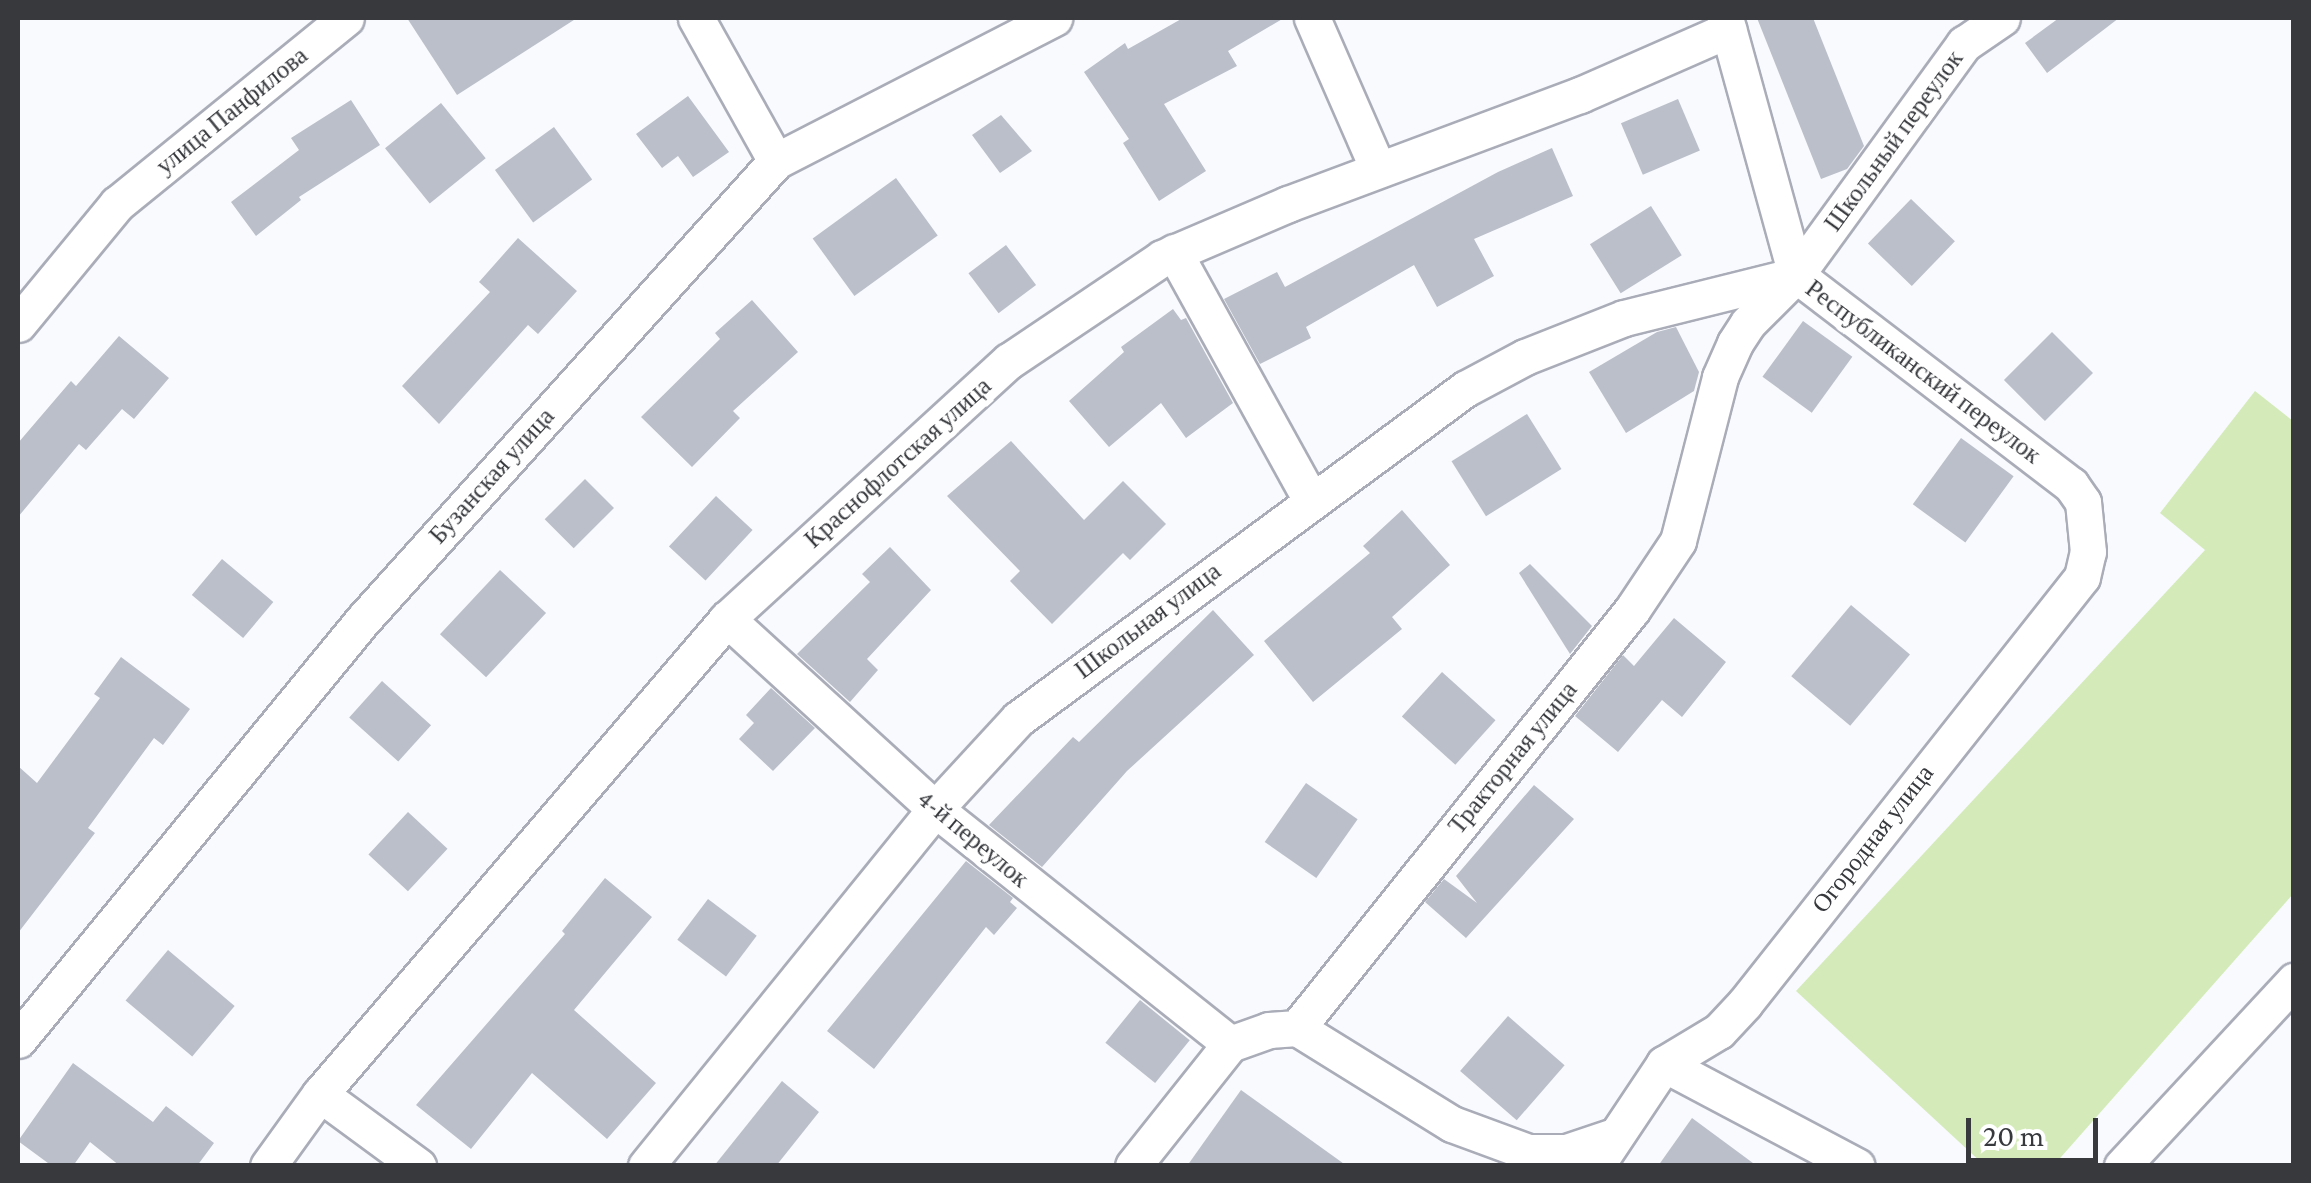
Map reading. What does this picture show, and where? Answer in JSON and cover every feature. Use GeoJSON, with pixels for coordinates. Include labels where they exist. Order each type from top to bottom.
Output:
{"type":"FeatureCollection","features":[{"type":"Feature","properties":{"kind":"street","name":"улица Панфилова"},"geometry":{"type":"LineString","coordinates":[[18,324],[117,204],[346,18]]}},
{"type":"Feature","properties":{"kind":"street"},"geometry":{"type":"LineString","coordinates":[[696,18],[776,162]]}},
{"type":"Feature","properties":{"kind":"street","name":"Бузанская улица"},"geometry":{"type":"LineString","coordinates":[[18,1040],[362,621],[776,162],[1054,18]]}},
{"type":"Feature","properties":{"kind":"street"},"geometry":{"type":"LineString","coordinates":[[1312,18],[1378,169]]}},
{"type":"Feature","properties":{"kind":"street","name":"Школьный переулок"},"geometry":{"type":"LineString","coordinates":[[1796,275],[1964,44],[2002,18]]}},
{"type":"Feature","properties":{"kind":"street","name":"Краснофлотская улица"},"geometry":{"type":"LineString","coordinates":[[268,1166],[320,1094],[727,619],[1009,361],[1174,252],[1378,169],[1580,94],[1726,24]]}},
{"type":"Feature","properties":{"kind":"street","name":"Республиканский переулок"},"geometry":{"type":"LineString","coordinates":[[1726,24],[1796,275],[2071,486]]}},
{"type":"Feature","properties":{"kind":"street"},"geometry":{"type":"LineString","coordinates":[[1174,252],[1311,500]]}},
{"type":"Feature","properties":{"kind":"street","name":"Школьная улица"},"geometry":{"type":"LineString","coordinates":[[646,1166],[935,808],[1018,719],[1466,389],[1525,357],[1624,318],[1796,275]]}},
{"type":"Feature","properties":{"kind":"street","name":"Тракторная улица"},"geometry":{"type":"LineString","coordinates":[[1297,1028],[1669,559],[1678,541],[1720,376],[1748,324],[1796,275]]}},
{"type":"Feature","properties":{"kind":"street","name":"Огородная улица"},"geometry":{"type":"LineString","coordinates":[[1605,1151],[1664,1064],[1719,1031],[1746,1003],[2082,576],[2089,524],[2083,502],[2071,486]]}},
{"type":"Feature","properties":{"kind":"street","name":"4-й переулок"},"geometry":{"type":"LineString","coordinates":[[727,619],[935,808],[1230,1044]]}},
{"type":"Feature","properties":{"kind":"street"},"geometry":{"type":"LineString","coordinates":[[2122,1166],[2294,981]]}},
{"type":"Feature","properties":{"kind":"street"},"geometry":{"type":"LineString","coordinates":[[1133,1166],[1230,1044],[1269,1030],[1297,1028],[1452,1124],[1528,1152],[1605,1151]]}},
{"type":"Feature","properties":{"kind":"street"},"geometry":{"type":"LineString","coordinates":[[1664,1064],[1857,1166]]}},
{"type":"Feature","properties":{"kind":"street"},"geometry":{"type":"LineString","coordinates":[[320,1094],[418,1166]]}},
{"type":"Feature","properties":{"kind":"green space"},"geometry":{"type":"Polygon","coordinates":[[[2255,391],[2293,421],[2293,894],[2054,1165],[1984,1165],[1796,991],[2205,550],[2160,513],[2255,391]]]}},
{"type":"Feature","properties":{"kind":"building"},"geometry":{"type":"Polygon","coordinates":[[[407,18],[577,18],[457,95],[407,18]]]}},
{"type":"Feature","properties":{"kind":"building"},"geometry":{"type":"Polygon","coordinates":[[[1183,18],[1284,18],[1228,51],[1237,66],[1164,104],[1206,171],[1159,201],[1123,143],[1129,139],[1084,72],[1125,43],[1128,49],[1183,18]]]}},
{"type":"Feature","properties":{"kind":"building"},"geometry":{"type":"Polygon","coordinates":[[[1757,18],[1813,18],[1864,146],[1847,169],[1821,179],[1757,18]]]}},
{"type":"Feature","properties":{"kind":"building"},"geometry":{"type":"Polygon","coordinates":[[[2059,18],[2119,18],[2047,73],[2025,43],[2059,18]]]}},
{"type":"Feature","properties":{"kind":"building"},"geometry":{"type":"Polygon","coordinates":[[[688,96],[729,152],[693,177],[678,156],[662,168],[636,134],[688,96]]]}},
{"type":"Feature","properties":{"kind":"building"},"geometry":{"type":"Polygon","coordinates":[[[1678,99],[1700,151],[1643,175],[1621,123],[1678,99]]]}},
{"type":"Feature","properties":{"kind":"building"},"geometry":{"type":"Polygon","coordinates":[[[351,100],[380,145],[299,197],[301,200],[256,236],[231,202],[299,150],[291,138],[351,100]]]}},
{"type":"Feature","properties":{"kind":"building"},"geometry":{"type":"Polygon","coordinates":[[[441,103],[486,158],[430,203],[385,148],[441,103]]]}},
{"type":"Feature","properties":{"kind":"building"},"geometry":{"type":"Polygon","coordinates":[[[1001,115],[1032,151],[1000,173],[972,135],[1001,115]]]}},
{"type":"Feature","properties":{"kind":"building"},"geometry":{"type":"Polygon","coordinates":[[[554,127],[592,180],[533,222],[495,170],[554,127]]]}},
{"type":"Feature","properties":{"kind":"building"},"geometry":{"type":"Polygon","coordinates":[[[1552,148],[1573,196],[1474,239],[1494,276],[1437,307],[1414,265],[1306,327],[1311,338],[1260,364],[1224,299],[1277,272],[1285,287],[1498,172],[1552,148]]]}},
{"type":"Feature","properties":{"kind":"building"},"geometry":{"type":"Polygon","coordinates":[[[896,178],[938,235],[854,296],[813,239],[896,178]]]}},
{"type":"Feature","properties":{"kind":"building"},"geometry":{"type":"Polygon","coordinates":[[[1911,199],[1955,241],[1912,286],[1868,244],[1911,199]]]}},
{"type":"Feature","properties":{"kind":"building"},"geometry":{"type":"Polygon","coordinates":[[[1651,206],[1682,255],[1621,293],[1590,244],[1651,206]]]}},
{"type":"Feature","properties":{"kind":"building"},"geometry":{"type":"Polygon","coordinates":[[[518,238],[577,291],[538,334],[528,325],[439,424],[402,386],[490,292],[479,282],[518,238]]]}},
{"type":"Feature","properties":{"kind":"building"},"geometry":{"type":"Polygon","coordinates":[[[1006,245],[1036,285],[999,313],[968,273],[1006,245]]]}},
{"type":"Feature","properties":{"kind":"building"},"geometry":{"type":"Polygon","coordinates":[[[752,300],[798,352],[733,411],[740,418],[692,467],[641,417],[720,339],[715,333],[752,300]]]}},
{"type":"Feature","properties":{"kind":"building"},"geometry":{"type":"Polygon","coordinates":[[[1173,309],[1181,320],[1186,318],[1233,403],[1186,438],[1161,403],[1109,447],[1069,401],[1124,352],[1121,347],[1173,309]]]}},
{"type":"Feature","properties":{"kind":"building"},"geometry":{"type":"Polygon","coordinates":[[[1803,321],[1852,357],[1812,413],[1762,377],[1803,321]]]}},
{"type":"Feature","properties":{"kind":"building"},"geometry":{"type":"Polygon","coordinates":[[[1676,327],[1699,372],[1694,391],[1626,433],[1589,372],[1657,332],[1676,327]]]}},
{"type":"Feature","properties":{"kind":"building"},"geometry":{"type":"Polygon","coordinates":[[[2052,332],[2093,373],[2045,421],[2004,380],[2052,332]]]}},
{"type":"Feature","properties":{"kind":"building"},"geometry":{"type":"Polygon","coordinates":[[[119,336],[169,378],[134,419],[122,409],[86,450],[79,444],[18,517],[18,443],[71,381],[76,386],[119,336]]]}},
{"type":"Feature","properties":{"kind":"building"},"geometry":{"type":"Polygon","coordinates":[[[1527,414],[1561,469],[1486,516],[1452,461],[1527,414]]]}},
{"type":"Feature","properties":{"kind":"building"},"geometry":{"type":"Polygon","coordinates":[[[1961,438],[2014,476],[1965,543],[1913,504],[1961,438]]]}},
{"type":"Feature","properties":{"kind":"building"},"geometry":{"type":"Polygon","coordinates":[[[1011,441],[1084,520],[1123,481],[1166,524],[1130,560],[1123,553],[1052,624],[1010,581],[1020,571],[947,496],[1011,441]]]}},
{"type":"Feature","properties":{"kind":"building"},"geometry":{"type":"Polygon","coordinates":[[[585,479],[614,508],[574,548],[545,519],[585,479]]]}},
{"type":"Feature","properties":{"kind":"building"},"geometry":{"type":"Polygon","coordinates":[[[716,496],[753,530],[706,581],[669,546],[716,496]]]}},
{"type":"Feature","properties":{"kind":"building"},"geometry":{"type":"Polygon","coordinates":[[[1402,510],[1450,565],[1392,617],[1402,629],[1313,702],[1264,641],[1370,553],[1363,546],[1402,510]]]}},
{"type":"Feature","properties":{"kind":"building"},"geometry":{"type":"Polygon","coordinates":[[[890,547],[931,590],[867,659],[878,670],[850,702],[797,654],[870,582],[862,574],[890,547]]]}},
{"type":"Feature","properties":{"kind":"building"},"geometry":{"type":"Polygon","coordinates":[[[222,559],[273,602],[243,638],[192,595],[222,559]]]}},
{"type":"Feature","properties":{"kind":"building"},"geometry":{"type":"Polygon","coordinates":[[[1530,564],[1592,626],[1570,654],[1519,573],[1530,564]]]}},
{"type":"Feature","properties":{"kind":"building"},"geometry":{"type":"Polygon","coordinates":[[[500,570],[546,613],[486,677],[440,634],[500,570]]]}},
{"type":"Feature","properties":{"kind":"building"},"geometry":{"type":"Polygon","coordinates":[[[1851,605],[1910,654],[1850,726],[1791,676],[1851,605]]]}},
{"type":"Feature","properties":{"kind":"building"},"geometry":{"type":"Polygon","coordinates":[[[1213,610],[1254,655],[1127,771],[1042,867],[989,825],[1073,737],[1079,742],[1213,610]]]}},
{"type":"Feature","properties":{"kind":"building"},"geometry":{"type":"Polygon","coordinates":[[[1674,618],[1726,662],[1682,717],[1662,700],[1618,752],[1575,716],[1623,655],[1634,666],[1674,618]]]}},
{"type":"Feature","properties":{"kind":"building"},"geometry":{"type":"Polygon","coordinates":[[[121,657],[190,709],[163,745],[154,738],[88,828],[95,833],[18,933],[18,766],[37,783],[100,698],[94,694],[121,657]]]}},
{"type":"Feature","properties":{"kind":"building"},"geometry":{"type":"Polygon","coordinates":[[[1442,672],[1496,720],[1455,765],[1402,717],[1442,672]]]}},
{"type":"Feature","properties":{"kind":"building"},"geometry":{"type":"Polygon","coordinates":[[[382,681],[431,725],[398,762],[349,717],[382,681]]]}},
{"type":"Feature","properties":{"kind":"building"},"geometry":{"type":"Polygon","coordinates":[[[771,688],[815,728],[773,771],[739,739],[754,723],[746,715],[771,688]]]}},
{"type":"Feature","properties":{"kind":"building"},"geometry":{"type":"Polygon","coordinates":[[[1306,783],[1358,819],[1316,878],[1265,842],[1306,783]]]}},
{"type":"Feature","properties":{"kind":"building"},"geometry":{"type":"Polygon","coordinates":[[[1534,785],[1574,819],[1466,938],[1425,902],[1444,879],[1477,903],[1456,876],[1534,785]]]}},
{"type":"Feature","properties":{"kind":"building"},"geometry":{"type":"Polygon","coordinates":[[[408,812],[447,849],[408,891],[368,854],[408,812]]]}},
{"type":"Feature","properties":{"kind":"building"},"geometry":{"type":"Polygon","coordinates":[[[966,861],[1013,898],[1010,902],[1017,908],[994,935],[986,927],[874,1069],[827,1031],[966,861]]]}},
{"type":"Feature","properties":{"kind":"building"},"geometry":{"type":"Polygon","coordinates":[[[605,878],[652,917],[574,1010],[656,1083],[607,1139],[532,1073],[471,1149],[416,1105],[565,934],[562,931],[605,878]]]}},
{"type":"Feature","properties":{"kind":"building"},"geometry":{"type":"Polygon","coordinates":[[[708,899],[757,936],[726,976],[677,940],[708,899]]]}},
{"type":"Feature","properties":{"kind":"building"},"geometry":{"type":"Polygon","coordinates":[[[168,950],[235,1006],[192,1056],[126,1001],[168,950]]]}},
{"type":"Feature","properties":{"kind":"building"},"geometry":{"type":"Polygon","coordinates":[[[1140,1000],[1190,1040],[1155,1083],[1105,1043],[1140,1000]]]}},
{"type":"Feature","properties":{"kind":"building"},"geometry":{"type":"Polygon","coordinates":[[[1508,1016],[1565,1065],[1517,1120],[1460,1071],[1508,1016]]]}},
{"type":"Feature","properties":{"kind":"building"},"geometry":{"type":"Polygon","coordinates":[[[73,1063],[153,1122],[166,1106],[214,1143],[197,1166],[120,1166],[90,1142],[73,1166],[52,1166],[18,1141],[73,1063]]]}},
{"type":"Feature","properties":{"kind":"building"},"geometry":{"type":"Polygon","coordinates":[[[782,1081],[819,1112],[776,1166],[714,1166],[782,1081]]]}},
{"type":"Feature","properties":{"kind":"building"},"geometry":{"type":"Polygon","coordinates":[[[1241,1090],[1347,1166],[1187,1166],[1241,1090]]]}},
{"type":"Feature","properties":{"kind":"building"},"geometry":{"type":"Polygon","coordinates":[[[1692,1118],[1757,1166],[1658,1166],[1692,1118]]]}}]}
